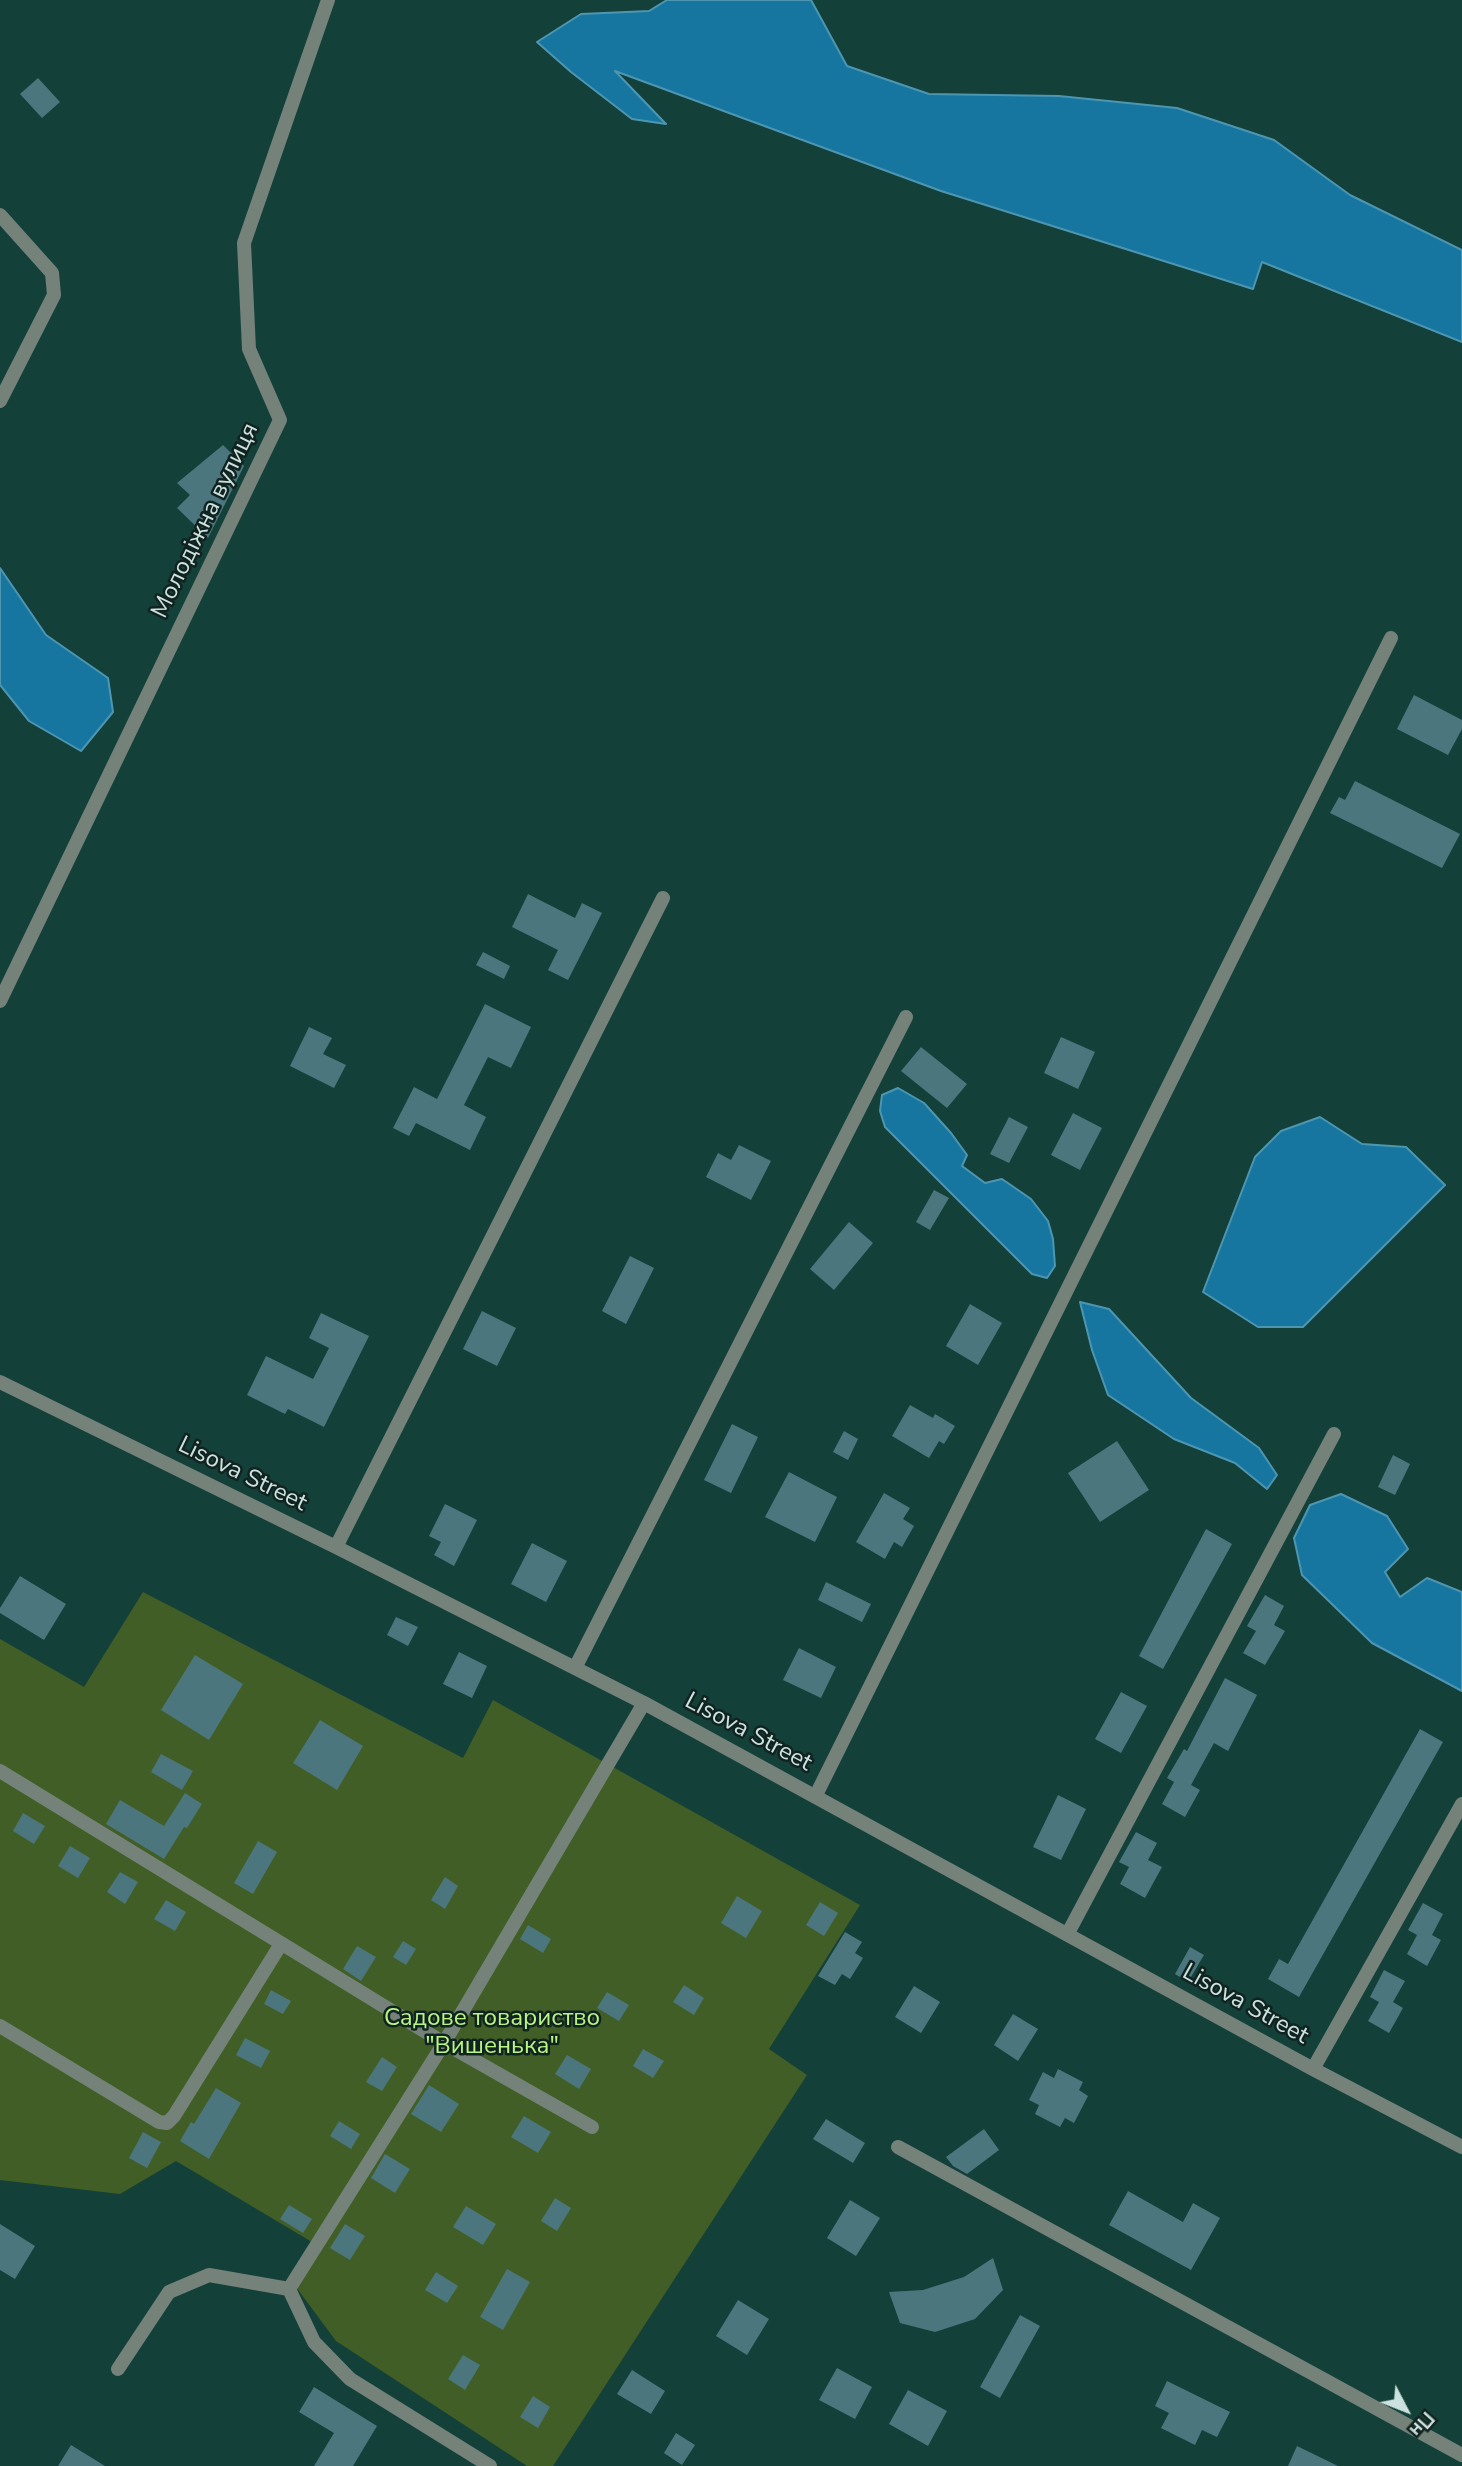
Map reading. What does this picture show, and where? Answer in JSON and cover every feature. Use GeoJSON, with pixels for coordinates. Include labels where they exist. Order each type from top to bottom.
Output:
{"type":"FeatureCollection","features":[{"type":"Feature","properties":{"kind":"street","name":"Молодіжна вулиця"},"geometry":{"type":"LineString","coordinates":[[0,1001],[280,420],[249,349],[244,243],[328,0]]}},
{"type":"Feature","properties":{"kind":"street"},"geometry":{"type":"LineString","coordinates":[[0,215],[52,273],[54,295],[0,401]]}},
{"type":"Feature","properties":{"kind":"street"},"geometry":{"type":"LineString","coordinates":[[816,1795],[1391,638]]}},
{"type":"Feature","properties":{"kind":"street"},"geometry":{"type":"LineString","coordinates":[[336,1547],[663,898]]}},
{"type":"Feature","properties":{"kind":"street"},"geometry":{"type":"LineString","coordinates":[[575,1668],[906,1017]]}},
{"type":"Feature","properties":{"kind":"street","name":"Lisova Street"},"geometry":{"type":"LineString","coordinates":[[0,1382],[336,1547],[644,1703],[1313,2069],[1462,2147]]}},
{"type":"Feature","properties":{"kind":"street"},"geometry":{"type":"LineString","coordinates":[[1068,1933],[1334,1434]]}},
{"type":"Feature","properties":{"kind":"street"},"geometry":{"type":"LineString","coordinates":[[289,2289],[444,2043],[644,1703]]}},
{"type":"Feature","properties":{"kind":"street"},"geometry":{"type":"LineString","coordinates":[[0,1771],[444,2043],[592,2127]]}},
{"type":"Feature","properties":{"kind":"street"},"geometry":{"type":"LineString","coordinates":[[1313,2069],[1462,1804]]}},
{"type":"Feature","properties":{"kind":"street"},"geometry":{"type":"LineString","coordinates":[[0,2026],[159,2122],[167,2123],[174,2116],[281,1944]]}},
{"type":"Feature","properties":{"kind":"street"},"geometry":{"type":"LineString","coordinates":[[898,2147],[1462,2455]]}},
{"type":"Feature","properties":{"kind":"street"},"geometry":{"type":"LineString","coordinates":[[118,2369],[169,2292],[209,2275],[289,2289]]}},
{"type":"Feature","properties":{"kind":"street"},"geometry":{"type":"LineString","coordinates":[[289,2289],[314,2342],[350,2379],[489,2466]]}},
{"type":"Feature","properties":{"kind":"green space","name":"Садове товариство \"Вишенька\""},"geometry":{"type":"Polygon","coordinates":[[[143,1592],[463,1758],[493,1700],[860,1905],[769,2049],[807,2075],[553,2466],[527,2466],[336,2341],[293,2283],[317,2245],[176,2161],[120,2194],[0,2180],[0,1639],[84,1687],[143,1592]]]}},
{"type":"Feature","properties":{"kind":"water"},"geometry":{"type":"Polygon","coordinates":[[[667,0],[811,0],[847,66],[929,94],[1059,96],[1177,108],[1274,140],[1350,195],[1462,250],[1462,342],[1262,262],[1253,289],[941,191],[615,71],[666,124],[632,119],[537,42],[581,14],[649,11],[667,0]]]}},
{"type":"Feature","properties":{"kind":"water"},"geometry":{"type":"Polygon","coordinates":[[[0,568],[46,635],[108,678],[113,712],[81,751],[29,721],[0,685],[0,568]]]}},
{"type":"Feature","properties":{"kind":"water"},"geometry":{"type":"Polygon","coordinates":[[[898,1088],[924,1103],[951,1133],[967,1155],[962,1166],[985,1183],[1002,1179],[1031,1199],[1048,1221],[1053,1239],[1055,1266],[1047,1278],[1032,1274],[885,1127],[880,1111],[882,1095],[898,1088]]]}},
{"type":"Feature","properties":{"kind":"water"},"geometry":{"type":"Polygon","coordinates":[[[1320,1117],[1362,1144],[1406,1147],[1445,1185],[1303,1327],[1258,1327],[1203,1292],[1255,1157],[1281,1131],[1320,1117]]]}},
{"type":"Feature","properties":{"kind":"water"},"geometry":{"type":"Polygon","coordinates":[[[1080,1302],[1109,1309],[1191,1398],[1259,1448],[1277,1475],[1267,1489],[1235,1463],[1174,1439],[1108,1395],[1092,1350],[1080,1302]]]}},
{"type":"Feature","properties":{"kind":"water"},"geometry":{"type":"Polygon","coordinates":[[[1341,1494],[1387,1516],[1408,1549],[1385,1572],[1400,1597],[1427,1578],[1462,1592],[1462,1691],[1372,1643],[1302,1575],[1294,1538],[1310,1505],[1341,1494]]]}},
{"type":"Feature","properties":{"kind":"building"},"geometry":{"type":"Polygon","coordinates":[[[38,78],[60,102],[42,118],[20,94],[38,78]]]}},
{"type":"Feature","properties":{"kind":"building"},"geometry":{"type":"Polygon","coordinates":[[[223,445],[244,466],[208,538],[177,508],[190,495],[177,483],[223,445]]]}},
{"type":"Feature","properties":{"kind":"building"},"geometry":{"type":"Polygon","coordinates":[[[1414,695],[1462,720],[1462,729],[1448,755],[1397,729],[1414,695]]]}},
{"type":"Feature","properties":{"kind":"building"},"geometry":{"type":"Polygon","coordinates":[[[1355,781],[1460,834],[1442,868],[1330,813],[1339,797],[1345,800],[1355,781]]]}},
{"type":"Feature","properties":{"kind":"building"},"geometry":{"type":"Polygon","coordinates":[[[528,894],[575,918],[582,903],[602,913],[568,980],[548,970],[558,950],[512,927],[528,894]]]}},
{"type":"Feature","properties":{"kind":"building"},"geometry":{"type":"Polygon","coordinates":[[[483,952],[510,966],[504,979],[476,965],[483,952]]]}},
{"type":"Feature","properties":{"kind":"building"},"geometry":{"type":"Polygon","coordinates":[[[485,1004],[531,1027],[511,1068],[488,1057],[464,1105],[486,1117],[470,1150],[416,1123],[409,1136],[393,1128],[414,1087],[437,1099],[485,1004]]]}},
{"type":"Feature","properties":{"kind":"building"},"geometry":{"type":"Polygon","coordinates":[[[309,1027],[332,1038],[323,1054],[346,1065],[334,1088],[290,1066],[309,1027]]]}},
{"type":"Feature","properties":{"kind":"building"},"geometry":{"type":"Polygon","coordinates":[[[1061,1037],[1095,1052],[1078,1089],[1044,1073],[1061,1037]]]}},
{"type":"Feature","properties":{"kind":"building"},"geometry":{"type":"Polygon","coordinates":[[[921,1047],[967,1084],[947,1108],[901,1071],[921,1047]]]}},
{"type":"Feature","properties":{"kind":"building"},"geometry":{"type":"Polygon","coordinates":[[[1073,1113],[1102,1128],[1080,1170],[1051,1155],[1073,1113]]]}},
{"type":"Feature","properties":{"kind":"building"},"geometry":{"type":"Polygon","coordinates":[[[1009,1117],[1028,1127],[1009,1163],[990,1154],[1009,1117]]]}},
{"type":"Feature","properties":{"kind":"building"},"geometry":{"type":"Polygon","coordinates":[[[739,1145],[771,1161],[751,1200],[706,1177],[718,1153],[731,1160],[739,1145]]]}},
{"type":"Feature","properties":{"kind":"building"},"geometry":{"type":"Polygon","coordinates":[[[934,1190],[949,1198],[930,1230],[916,1222],[934,1190]]]}},
{"type":"Feature","properties":{"kind":"building"},"geometry":{"type":"Polygon","coordinates":[[[849,1222],[873,1243],[834,1290],[810,1269],[849,1222]]]}},
{"type":"Feature","properties":{"kind":"building"},"geometry":{"type":"Polygon","coordinates":[[[630,1256],[654,1268],[626,1324],[602,1311],[630,1256]]]}},
{"type":"Feature","properties":{"kind":"building"},"geometry":{"type":"Polygon","coordinates":[[[970,1304],[1002,1323],[978,1365],[946,1346],[970,1304]]]}},
{"type":"Feature","properties":{"kind":"building"},"geometry":{"type":"Polygon","coordinates":[[[482,1311],[516,1328],[497,1366],[463,1349],[482,1311]]]}},
{"type":"Feature","properties":{"kind":"building"},"geometry":{"type":"Polygon","coordinates":[[[321,1313],[369,1336],[324,1427],[288,1409],[285,1414],[247,1395],[266,1356],[313,1379],[329,1348],[309,1338],[321,1313]]]}},
{"type":"Feature","properties":{"kind":"building"},"geometry":{"type":"Polygon","coordinates":[[[910,1405],[933,1418],[935,1414],[955,1426],[944,1444],[939,1441],[929,1458],[892,1436],[910,1405]]]}},
{"type":"Feature","properties":{"kind":"building"},"geometry":{"type":"Polygon","coordinates":[[[732,1424],[758,1437],[731,1493],[704,1480],[732,1424]]]}},
{"type":"Feature","properties":{"kind":"building"},"geometry":{"type":"Polygon","coordinates":[[[844,1431],[858,1439],[848,1460],[833,1452],[844,1431]]]}},
{"type":"Feature","properties":{"kind":"building"},"geometry":{"type":"Polygon","coordinates":[[[1117,1441],[1149,1490],[1100,1522],[1068,1473],[1117,1441]]]}},
{"type":"Feature","properties":{"kind":"building"},"geometry":{"type":"Polygon","coordinates":[[[1393,1455],[1410,1464],[1395,1495],[1378,1487],[1393,1455]]]}},
{"type":"Feature","properties":{"kind":"building"},"geometry":{"type":"Polygon","coordinates":[[[789,1472],[837,1497],[815,1542],[765,1517],[789,1472]]]}},
{"type":"Feature","properties":{"kind":"building"},"geometry":{"type":"Polygon","coordinates":[[[884,1493],[910,1508],[903,1519],[914,1526],[902,1547],[894,1542],[885,1559],[856,1542],[884,1493]]]}},
{"type":"Feature","properties":{"kind":"building"},"geometry":{"type":"Polygon","coordinates":[[[445,1504],[477,1520],[454,1566],[434,1555],[441,1542],[429,1536],[445,1504]]]}},
{"type":"Feature","properties":{"kind":"building"},"geometry":{"type":"Polygon","coordinates":[[[1206,1529],[1232,1544],[1163,1669],[1139,1656],[1206,1529]]]}},
{"type":"Feature","properties":{"kind":"building"},"geometry":{"type":"Polygon","coordinates":[[[532,1543],[567,1561],[546,1602],[511,1584],[532,1543]]]}},
{"type":"Feature","properties":{"kind":"building"},"geometry":{"type":"Polygon","coordinates":[[[20,1576],[66,1604],[44,1640],[0,1613],[0,1608],[20,1576]]]}},
{"type":"Feature","properties":{"kind":"building"},"geometry":{"type":"Polygon","coordinates":[[[826,1582],[871,1604],[862,1622],[818,1600],[826,1582]]]}},
{"type":"Feature","properties":{"kind":"building"},"geometry":{"type":"Polygon","coordinates":[[[1265,1595],[1284,1606],[1274,1625],[1285,1631],[1265,1665],[1243,1653],[1256,1631],[1247,1626],[1265,1595]]]}},
{"type":"Feature","properties":{"kind":"building"},"geometry":{"type":"Polygon","coordinates":[[[396,1617],[418,1627],[408,1646],[387,1635],[396,1617]]]}},
{"type":"Feature","properties":{"kind":"building"},"geometry":{"type":"Polygon","coordinates":[[[799,1648],[836,1667],[821,1698],[783,1680],[799,1648]]]}},
{"type":"Feature","properties":{"kind":"building"},"geometry":{"type":"Polygon","coordinates":[[[459,1652],[487,1666],[472,1698],[443,1684],[459,1652]]]}},
{"type":"Feature","properties":{"kind":"building"},"geometry":{"type":"Polygon","coordinates":[[[195,1655],[243,1684],[209,1740],[161,1710],[195,1655]]]}},
{"type":"Feature","properties":{"kind":"building"},"geometry":{"type":"Polygon","coordinates":[[[1225,1678],[1257,1695],[1228,1751],[1214,1743],[1191,1785],[1200,1790],[1185,1817],[1162,1804],[1174,1782],[1167,1778],[1184,1749],[1187,1751],[1225,1678]]]}},
{"type":"Feature","properties":{"kind":"building"},"geometry":{"type":"Polygon","coordinates":[[[1121,1692],[1147,1706],[1121,1753],[1095,1739],[1121,1692]]]}},
{"type":"Feature","properties":{"kind":"building"},"geometry":{"type":"Polygon","coordinates":[[[320,1720],[363,1746],[337,1790],[293,1763],[320,1720]]]}},
{"type":"Feature","properties":{"kind":"building"},"geometry":{"type":"Polygon","coordinates":[[[1420,1729],[1443,1742],[1299,1997],[1268,1979],[1279,1959],[1288,1964],[1420,1729]]]}},
{"type":"Feature","properties":{"kind":"building"},"geometry":{"type":"Polygon","coordinates":[[[161,1754],[193,1771],[182,1790],[151,1772],[161,1754]]]}},
{"type":"Feature","properties":{"kind":"building"},"geometry":{"type":"Polygon","coordinates":[[[185,1793],[202,1804],[164,1859],[106,1824],[120,1800],[164,1826],[185,1793]]]}},
{"type":"Feature","properties":{"kind":"building"},"geometry":{"type":"Polygon","coordinates":[[[1058,1795],[1086,1809],[1061,1860],[1033,1847],[1058,1795]]]}},
{"type":"Feature","properties":{"kind":"building"},"geometry":{"type":"Polygon","coordinates":[[[23,1813],[45,1826],[34,1844],[13,1831],[23,1813]]]}},
{"type":"Feature","properties":{"kind":"building"},"geometry":{"type":"Polygon","coordinates":[[[1136,1832],[1157,1843],[1148,1860],[1162,1867],[1145,1898],[1120,1884],[1129,1867],[1119,1862],[1136,1832]]]}},
{"type":"Feature","properties":{"kind":"building"},"geometry":{"type":"Polygon","coordinates":[[[258,1841],[277,1852],[253,1894],[234,1883],[258,1841]]]}},
{"type":"Feature","properties":{"kind":"building"},"geometry":{"type":"Polygon","coordinates":[[[70,1846],[90,1858],[78,1878],[58,1866],[70,1846]]]}},
{"type":"Feature","properties":{"kind":"building"},"geometry":{"type":"Polygon","coordinates":[[[120,1872],[138,1882],[125,1904],[107,1892],[120,1872]]]}},
{"type":"Feature","properties":{"kind":"building"},"geometry":{"type":"Polygon","coordinates":[[[445,1877],[458,1886],[445,1909],[431,1900],[445,1877]]]}},
{"type":"Feature","properties":{"kind":"building"},"geometry":{"type":"Polygon","coordinates":[[[737,1896],[762,1911],[746,1938],[721,1923],[737,1896]]]}},
{"type":"Feature","properties":{"kind":"building"},"geometry":{"type":"Polygon","coordinates":[[[166,1900],[186,1912],[175,1931],[154,1919],[166,1900]]]}},
{"type":"Feature","properties":{"kind":"building"},"geometry":{"type":"Polygon","coordinates":[[[820,1902],[838,1913],[824,1936],[806,1925],[820,1902]]]}},
{"type":"Feature","properties":{"kind":"building"},"geometry":{"type":"Polygon","coordinates":[[[1423,1903],[1443,1914],[1432,1935],[1441,1940],[1427,1966],[1407,1954],[1417,1935],[1408,1930],[1423,1903]]]}},
{"type":"Feature","properties":{"kind":"building"},"geometry":{"type":"Polygon","coordinates":[[[528,1925],[551,1939],[543,1953],[520,1939],[528,1925]]]}},
{"type":"Feature","properties":{"kind":"building"},"geometry":{"type":"Polygon","coordinates":[[[845,1932],[862,1942],[855,1953],[863,1958],[850,1979],[842,1974],[835,1985],[818,1976],[845,1932]]]}},
{"type":"Feature","properties":{"kind":"building"},"geometry":{"type":"Polygon","coordinates":[[[403,1941],[416,1949],[406,1965],[393,1957],[403,1941]]]}},
{"type":"Feature","properties":{"kind":"building"},"geometry":{"type":"Polygon","coordinates":[[[357,1946],[376,1957],[361,1981],[343,1969],[357,1946]]]}},
{"type":"Feature","properties":{"kind":"building"},"geometry":{"type":"Polygon","coordinates":[[[1190,1947],[1204,1955],[1188,1982],[1175,1974],[1190,1947]]]}},
{"type":"Feature","properties":{"kind":"building"},"geometry":{"type":"Polygon","coordinates":[[[1384,1970],[1405,1981],[1393,2002],[1403,2008],[1389,2033],[1368,2021],[1379,2002],[1370,1997],[1384,1970]]]}},
{"type":"Feature","properties":{"kind":"building"},"geometry":{"type":"Polygon","coordinates":[[[684,1985],[704,1998],[694,2015],[673,2002],[684,1985]]]}},
{"type":"Feature","properties":{"kind":"building"},"geometry":{"type":"Polygon","coordinates":[[[914,1986],[940,2002],[921,2033],[895,2017],[914,1986]]]}},
{"type":"Feature","properties":{"kind":"building"},"geometry":{"type":"Polygon","coordinates":[[[271,1990],[291,2001],[283,2014],[264,2004],[271,1990]]]}},
{"type":"Feature","properties":{"kind":"building"},"geometry":{"type":"Polygon","coordinates":[[[607,1992],[629,2005],[619,2021],[597,2008],[607,1992]]]}},
{"type":"Feature","properties":{"kind":"building"},"geometry":{"type":"Polygon","coordinates":[[[1013,2014],[1038,2029],[1018,2061],[994,2045],[1013,2014]]]}},
{"type":"Feature","properties":{"kind":"building"},"geometry":{"type":"Polygon","coordinates":[[[245,2038],[270,2051],[261,2068],[236,2055],[245,2038]]]}},
{"type":"Feature","properties":{"kind":"building"},"geometry":{"type":"Polygon","coordinates":[[[643,2049],[664,2061],[653,2078],[633,2066],[643,2049]]]}},
{"type":"Feature","properties":{"kind":"building"},"geometry":{"type":"Polygon","coordinates":[[[567,2055],[591,2069],[579,2089],[555,2074],[567,2055]]]}},
{"type":"Feature","properties":{"kind":"building"},"geometry":{"type":"Polygon","coordinates":[[[382,2057],[397,2067],[382,2091],[366,2082],[382,2057]]]}},
{"type":"Feature","properties":{"kind":"building"},"geometry":{"type":"Polygon","coordinates":[[[1058,2069],[1083,2082],[1079,2090],[1088,2096],[1074,2123],[1065,2118],[1060,2127],[1035,2114],[1039,2105],[1029,2100],[1043,2072],[1054,2078],[1058,2069]]]}},
{"type":"Feature","properties":{"kind":"building"},"geometry":{"type":"Polygon","coordinates":[[[429,2085],[459,2104],[441,2132],[411,2114],[429,2085]]]}},
{"type":"Feature","properties":{"kind":"building"},"geometry":{"type":"Polygon","coordinates":[[[216,2088],[241,2103],[209,2159],[180,2141],[216,2088]]]}},
{"type":"Feature","properties":{"kind":"building"},"geometry":{"type":"Polygon","coordinates":[[[524,2116],[551,2132],[538,2153],[511,2137],[524,2116]]]}},
{"type":"Feature","properties":{"kind":"building"},"geometry":{"type":"Polygon","coordinates":[[[826,2119],[865,2143],[853,2163],[813,2139],[826,2119]]]}},
{"type":"Feature","properties":{"kind":"building"},"geometry":{"type":"Polygon","coordinates":[[[339,2121],[360,2134],[351,2149],[330,2136],[339,2121]]]}},
{"type":"Feature","properties":{"kind":"building"},"geometry":{"type":"Polygon","coordinates":[[[984,2129],[999,2150],[967,2174],[953,2166],[946,2157],[984,2129]]]}},
{"type":"Feature","properties":{"kind":"building"},"geometry":{"type":"Polygon","coordinates":[[[143,2132],[161,2142],[147,2168],[129,2158],[143,2132]]]}},
{"type":"Feature","properties":{"kind":"building"},"geometry":{"type":"Polygon","coordinates":[[[385,2154],[410,2169],[395,2193],[371,2178],[385,2154]]]}},
{"type":"Feature","properties":{"kind":"building"},"geometry":{"type":"Polygon","coordinates":[[[1128,2191],[1183,2222],[1193,2203],[1220,2218],[1191,2270],[1109,2225],[1128,2191]]]}},
{"type":"Feature","properties":{"kind":"building"},"geometry":{"type":"Polygon","coordinates":[[[555,2198],[571,2208],[557,2231],[541,2221],[555,2198]]]}},
{"type":"Feature","properties":{"kind":"building"},"geometry":{"type":"Polygon","coordinates":[[[850,2200],[880,2218],[856,2256],[827,2238],[850,2200]]]}},
{"type":"Feature","properties":{"kind":"building"},"geometry":{"type":"Polygon","coordinates":[[[289,2205],[312,2219],[303,2233],[280,2219],[289,2205]]]}},
{"type":"Feature","properties":{"kind":"building"},"geometry":{"type":"Polygon","coordinates":[[[466,2206],[496,2224],[483,2245],[453,2227],[466,2206]]]}},
{"type":"Feature","properties":{"kind":"building"},"geometry":{"type":"Polygon","coordinates":[[[0,2224],[35,2246],[15,2279],[0,2270],[0,2224]]]}},
{"type":"Feature","properties":{"kind":"building"},"geometry":{"type":"Polygon","coordinates":[[[345,2224],[365,2236],[350,2260],[330,2248],[345,2224]]]}},
{"type":"Feature","properties":{"kind":"building"},"geometry":{"type":"Polygon","coordinates":[[[993,2258],[1003,2290],[975,2319],[935,2332],[900,2323],[889,2292],[923,2290],[964,2277],[993,2258]]]}},
{"type":"Feature","properties":{"kind":"building"},"geometry":{"type":"Polygon","coordinates":[[[507,2269],[530,2282],[503,2330],[480,2317],[507,2269]]]}},
{"type":"Feature","properties":{"kind":"building"},"geometry":{"type":"Polygon","coordinates":[[[436,2272],[458,2286],[447,2303],[425,2290],[436,2272]]]}},
{"type":"Feature","properties":{"kind":"building"},"geometry":{"type":"Polygon","coordinates":[[[738,2300],[769,2319],[747,2355],[716,2336],[738,2300]]]}},
{"type":"Feature","properties":{"kind":"building"},"geometry":{"type":"Polygon","coordinates":[[[1020,2315],[1040,2326],[1000,2398],[980,2387],[1020,2315]]]}},
{"type":"Feature","properties":{"kind":"building"},"geometry":{"type":"Polygon","coordinates":[[[463,2355],[480,2365],[465,2390],[448,2379],[463,2355]]]}},
{"type":"Feature","properties":{"kind":"building"},"geometry":{"type":"Polygon","coordinates":[[[837,2368],[872,2387],[855,2419],[819,2400],[837,2368]]]}},
{"type":"Feature","properties":{"kind":"building"},"geometry":{"type":"Polygon","coordinates":[[[632,2370],[665,2391],[651,2414],[617,2394],[632,2370]]]}},
{"type":"Feature","properties":{"kind":"building"},"geometry":{"type":"Polygon","coordinates":[[[1167,2381],[1230,2412],[1217,2437],[1202,2430],[1195,2445],[1161,2428],[1169,2413],[1155,2406],[1167,2381]]]}},
{"type":"Feature","properties":{"kind":"building"},"geometry":{"type":"Polygon","coordinates":[[[314,2387],[377,2426],[353,2466],[314,2466],[334,2433],[299,2412],[314,2387]]]}},
{"type":"Feature","properties":{"kind":"building"},"geometry":{"type":"Polygon","coordinates":[[[908,2390],[947,2411],[928,2446],[889,2424],[908,2390]]]}},
{"type":"Feature","properties":{"kind":"building"},"geometry":{"type":"Polygon","coordinates":[[[533,2396],[550,2407],[538,2428],[520,2417],[533,2396]]]}},
{"type":"Feature","properties":{"kind":"building"},"geometry":{"type":"Polygon","coordinates":[[[676,2433],[695,2445],[682,2465],[664,2453],[676,2433]]]}},
{"type":"Feature","properties":{"kind":"building"},"geometry":{"type":"Polygon","coordinates":[[[71,2445],[105,2466],[58,2466],[71,2445]]]}},
{"type":"Feature","properties":{"kind":"building"},"geometry":{"type":"Polygon","coordinates":[[[1297,2446],[1338,2466],[1288,2466],[1297,2446]]]}}]}
